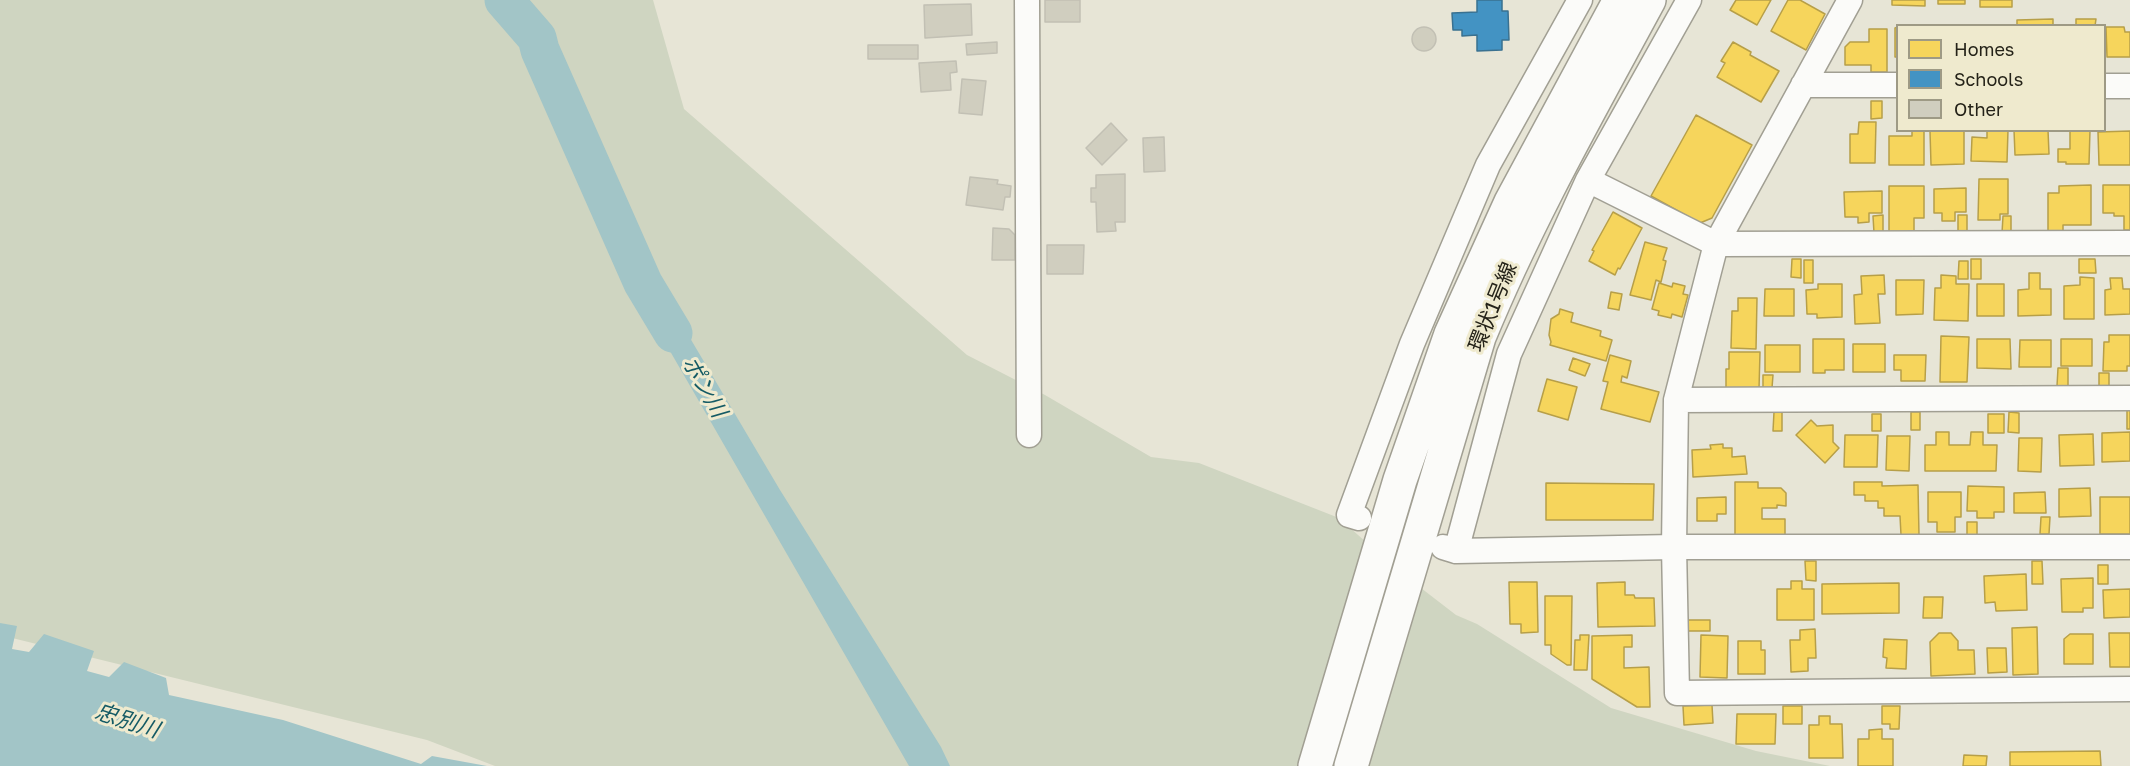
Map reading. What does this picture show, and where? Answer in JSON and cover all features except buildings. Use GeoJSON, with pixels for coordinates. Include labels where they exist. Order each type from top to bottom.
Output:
{"type":"FeatureCollection","features":[{"type":"Feature","properties":{"kind":"main road","name":"環状1号線"},"geometry":{"type":"LineString","coordinates":[[1315,766],[1400,480],[1450,334],[1511,202],[1620,0]]}},
{"type":"Feature","properties":{"kind":"main road","name":"環状1号線"},"geometry":{"type":"LineString","coordinates":[[1351,766],[1487,316],[1536,209],[1649,0]]}},
{"type":"Feature","properties":{"kind":"street"},"geometry":{"type":"LineString","coordinates":[[1027,0],[1029,435]]}},
{"type":"Feature","properties":{"kind":"street"},"geometry":{"type":"LineString","coordinates":[[1359,518],[1349,515],[1412,344],[1488,165],[1580,0]]}},
{"type":"Feature","properties":{"kind":"street"},"geometry":{"type":"LineString","coordinates":[[1689,0],[1588,180],[1509,354],[1450,549],[2130,547]]}},
{"type":"Feature","properties":{"kind":"street"},"geometry":{"type":"LineString","coordinates":[[1850,0],[1716,244],[1676,400],[1674,547],[1677,693],[2130,689]]}},
{"type":"Feature","properties":{"kind":"street"},"geometry":{"type":"LineString","coordinates":[[1803,85],[1896,85]]}},
{"type":"Feature","properties":{"kind":"street"},"geometry":{"type":"LineString","coordinates":[[2106,86],[2130,86]]}},
{"type":"Feature","properties":{"kind":"street"},"geometry":{"type":"LineString","coordinates":[[1588,180],[1716,244],[2130,243]]}},
{"type":"Feature","properties":{"kind":"street"},"geometry":{"type":"LineString","coordinates":[[1676,400],[2130,398]]}},
{"type":"Feature","properties":{"kind":"green space"},"geometry":{"type":"Polygon","coordinates":[[[0,0],[653,0],[684,109],[967,355],[1045,395],[1151,457],[1199,463],[1339,518],[1395,568],[1456,615],[1477,624],[1611,708],[1756,751],[1830,766],[495,766],[427,740],[0,635],[0,0]]]}},
{"type":"Feature","properties":{"kind":"water"},"geometry":{"type":"Polygon","coordinates":[[[658,284],[780,490],[941,747],[950,766],[909,766],[636,292],[658,284]]]}},
{"type":"Feature","properties":{"kind":"water","name":"忠別川"},"geometry":{"type":"Polygon","coordinates":[[[0,623],[17,626],[12,649],[29,652],[44,634],[94,651],[87,671],[109,677],[124,662],[166,678],[169,695],[283,720],[421,764],[432,756],[487,766],[0,766],[0,623]]]}},
{"type":"Feature","properties":{"kind":"waterway","name":"ポン川"},"geometry":{"type":"LineString","coordinates":[[504,0],[537,38],[540,50],[643,283],[673,333]]}}]}
